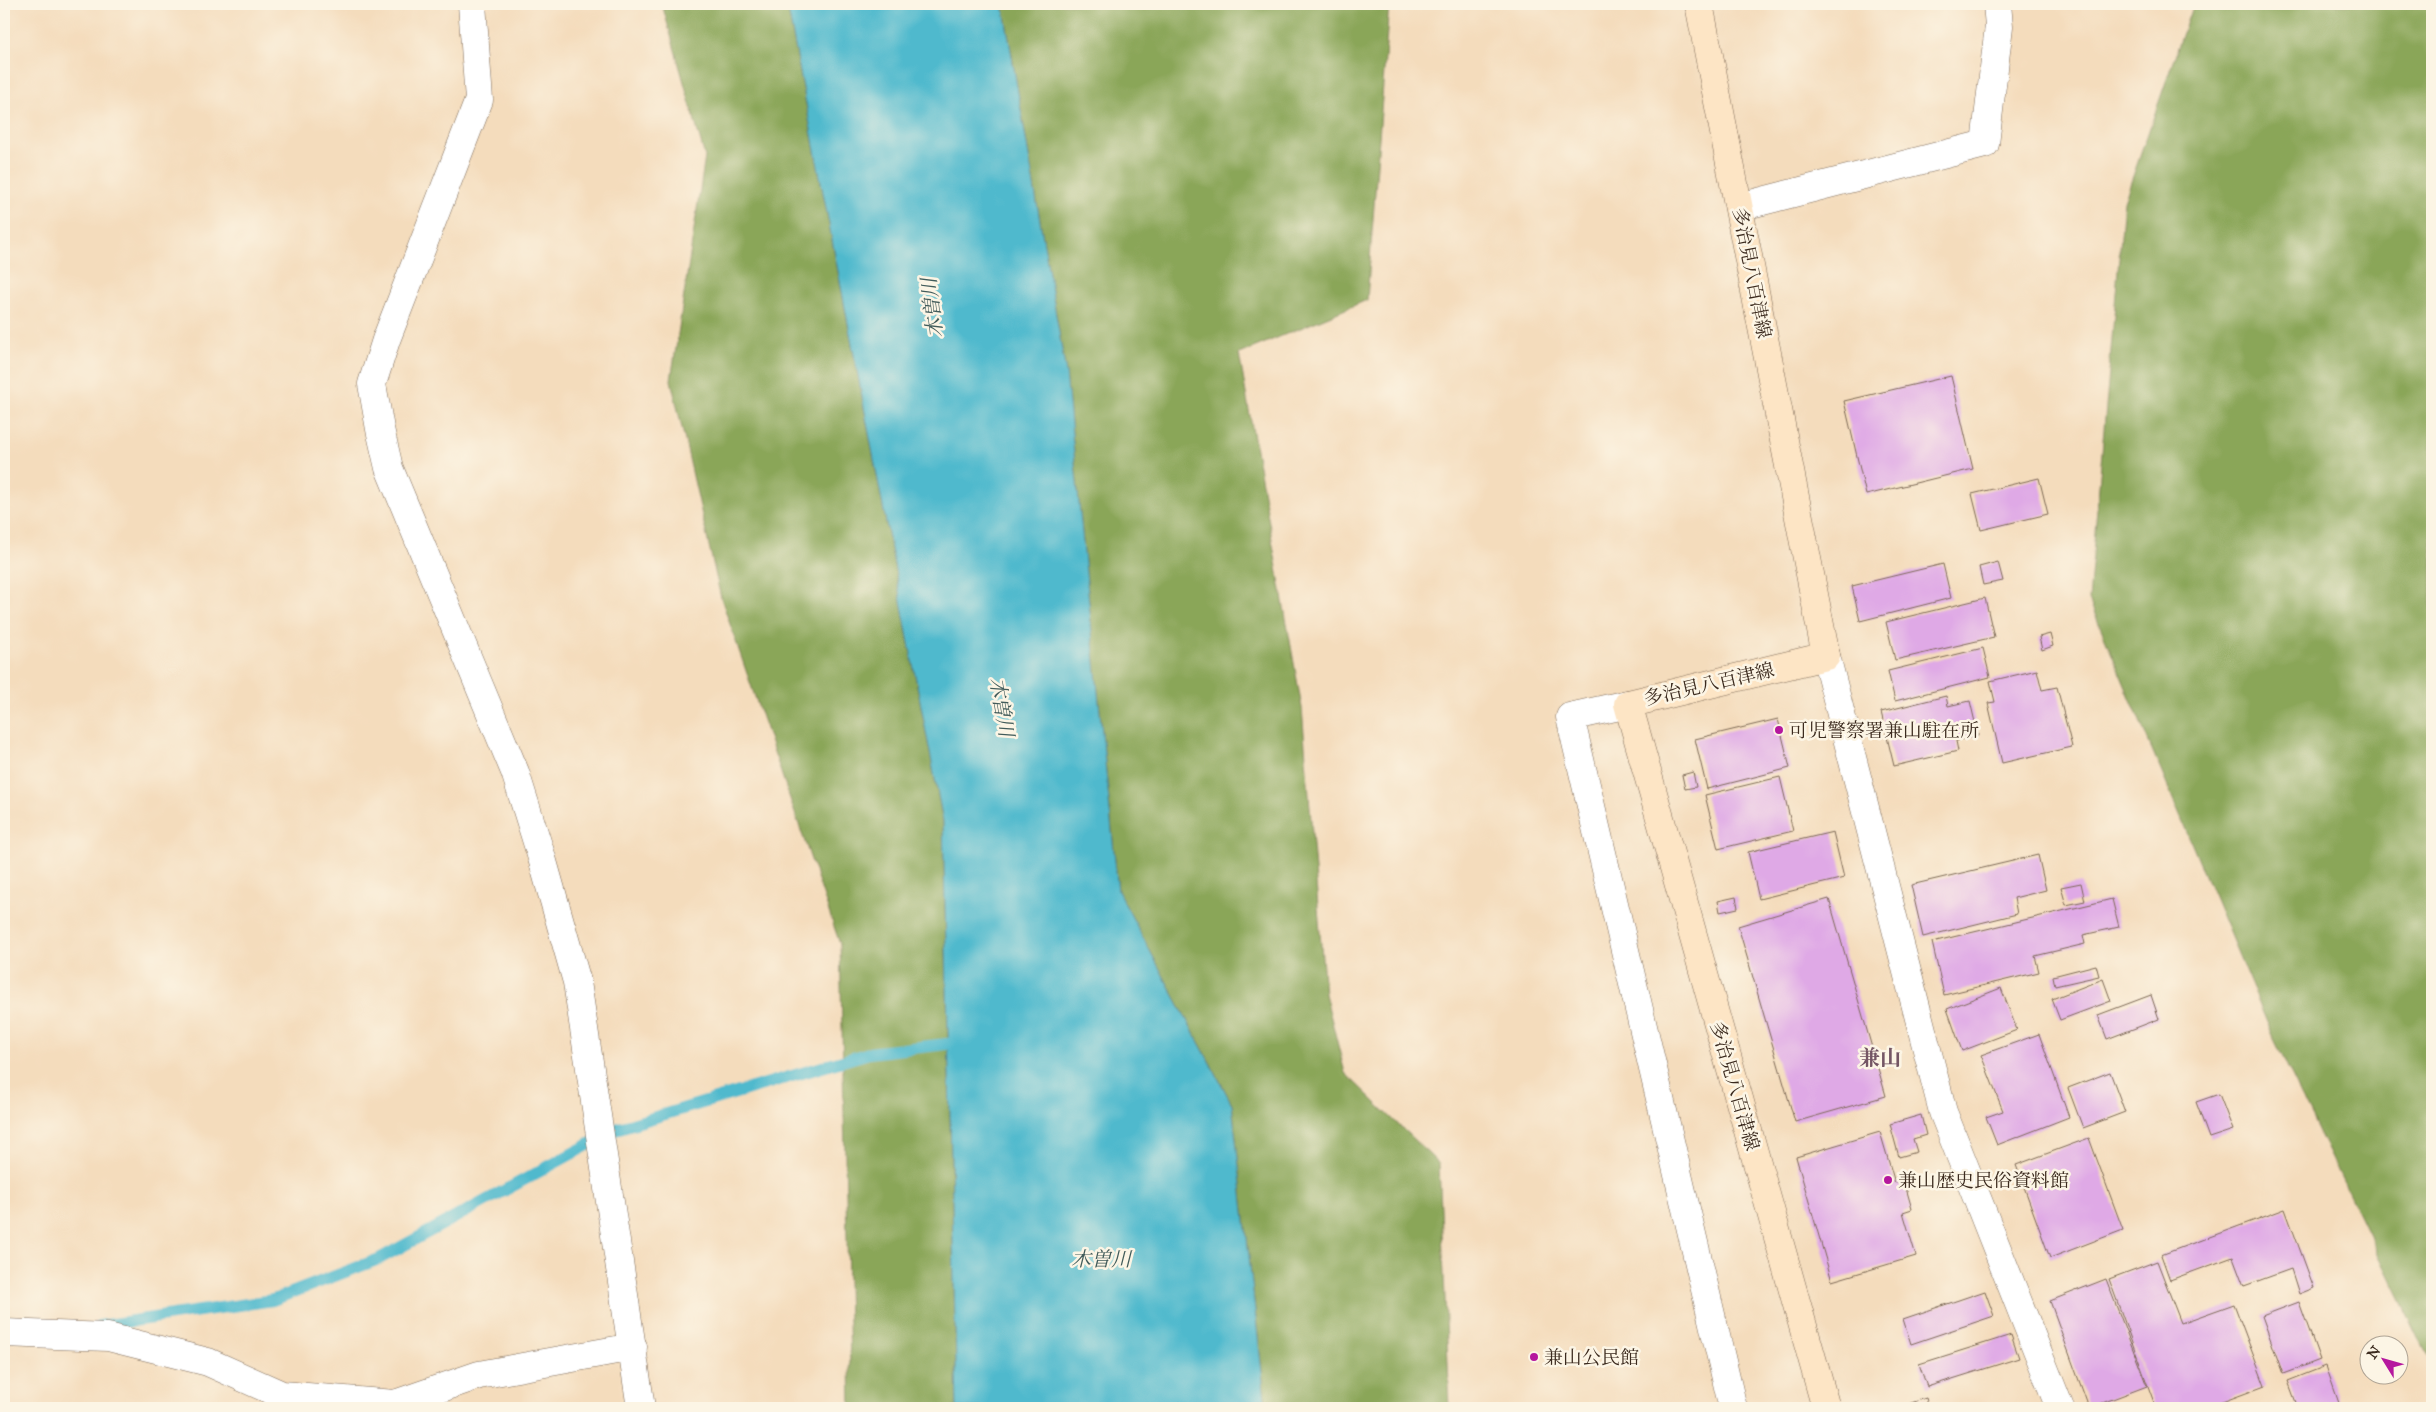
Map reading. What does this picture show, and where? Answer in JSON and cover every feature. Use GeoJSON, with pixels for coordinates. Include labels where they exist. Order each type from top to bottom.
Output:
{"type":"FeatureCollection","features":[{"type":"Feature","properties":{"kind":"main road","name":"多治見八百津線"},"geometry":{"type":"LineString","coordinates":[[1699,4],[1826,656],[1628,704],[1826,1408]]}},
{"type":"Feature","properties":{"kind":"street"},"geometry":{"type":"LineString","coordinates":[[472,4],[479,100],[386,340],[372,384],[380,429],[390,468],[515,772],[578,982],[641,1408]]}},
{"type":"Feature","properties":{"kind":"street"},"geometry":{"type":"LineString","coordinates":[[1739,207],[1986,144],[2000,26],[1997,4]]}},
{"type":"Feature","properties":{"kind":"street"},"geometry":{"type":"LineString","coordinates":[[1826,656],[1943,1112],[2060,1408]]}},
{"type":"Feature","properties":{"kind":"street"},"geometry":{"type":"LineString","coordinates":[[1628,704],[1570,717],[1733,1408]]}},
{"type":"Feature","properties":{"kind":"street"},"geometry":{"type":"LineString","coordinates":[[4,1333],[108,1337],[208,1362],[282,1395],[396,1404],[479,1375],[632,1347]]}},
{"type":"Feature","properties":{"kind":"green space"},"geometry":{"type":"Polygon","coordinates":[[[662,4],[787,4],[943,821],[957,1408],[851,1408],[840,944],[721,598],[671,380],[705,157],[662,4]]]}},
{"type":"Feature","properties":{"kind":"green space"},"geometry":{"type":"Polygon","coordinates":[[[1003,4],[1389,4],[1367,300],[1239,354],[1302,708],[1325,994],[1345,1073],[1439,1164],[1450,1408],[1266,1408],[1232,1104],[1118,891],[1066,373],[1003,4]]]}},
{"type":"Feature","properties":{"kind":"green space"},"geometry":{"type":"Polygon","coordinates":[[[2193,4],[2432,4],[2432,1365],[2274,1039],[2089,600],[2124,202],[2193,4]]]}},
{"type":"Feature","properties":{"kind":"water","name":"木曽川"},"geometry":{"type":"Polygon","coordinates":[[[787,4],[1003,4],[1066,373],[1118,891],[1232,1104],[1266,1408],[957,1408],[943,821],[787,4]]]}},
{"type":"Feature","properties":{"kind":"building"},"geometry":{"type":"Polygon","coordinates":[[[1951,376],[1973,469],[1866,495],[1844,401],[1951,376]]]}},
{"type":"Feature","properties":{"kind":"building"},"geometry":{"type":"Polygon","coordinates":[[[2039,478],[2048,514],[1981,530],[1972,494],[2039,478]]]}},
{"type":"Feature","properties":{"kind":"building"},"geometry":{"type":"Polygon","coordinates":[[[1998,562],[2003,581],[1983,585],[1979,567],[1998,562]]]}},
{"type":"Feature","properties":{"kind":"building"},"geometry":{"type":"Polygon","coordinates":[[[1943,564],[1951,598],[1860,621],[1852,586],[1943,564]]]}},
{"type":"Feature","properties":{"kind":"building"},"geometry":{"type":"Polygon","coordinates":[[[1985,598],[1994,637],[1895,660],[1886,622],[1985,598]]]}},
{"type":"Feature","properties":{"kind":"building"},"geometry":{"type":"Polygon","coordinates":[[[2050,634],[2053,646],[2042,650],[2039,637],[2050,634]]]}},
{"type":"Feature","properties":{"kind":"building"},"geometry":{"type":"Polygon","coordinates":[[[1983,648],[1990,677],[1895,701],[1888,671],[1983,648]]]}},
{"type":"Feature","properties":{"kind":"building"},"geometry":{"type":"Polygon","coordinates":[[[2037,670],[2042,690],[2057,687],[2072,747],[2002,763],[1988,703],[1995,702],[1990,681],[2037,670]]]}},
{"type":"Feature","properties":{"kind":"building"},"geometry":{"type":"Polygon","coordinates":[[[1946,696],[1948,706],[1970,701],[1978,735],[1956,741],[1958,751],[1894,766],[1881,712],[1946,696]]]}},
{"type":"Feature","properties":{"kind":"building"},"geometry":{"type":"Polygon","coordinates":[[[1778,719],[1790,768],[1707,789],[1695,739],[1778,719]]]}},
{"type":"Feature","properties":{"kind":"building"},"geometry":{"type":"Polygon","coordinates":[[[1693,772],[1696,787],[1685,789],[1682,775],[1693,772]]]}},
{"type":"Feature","properties":{"kind":"building"},"geometry":{"type":"Polygon","coordinates":[[[1780,777],[1793,831],[1718,849],[1705,795],[1780,777]]]}},
{"type":"Feature","properties":{"kind":"building"},"geometry":{"type":"Polygon","coordinates":[[[1833,832],[1844,878],[1759,899],[1748,852],[1833,832]]]}},
{"type":"Feature","properties":{"kind":"building"},"geometry":{"type":"Polygon","coordinates":[[[2038,855],[2046,890],[2014,898],[2017,914],[1923,937],[1911,885],[2038,855]]]}},
{"type":"Feature","properties":{"kind":"building"},"geometry":{"type":"Polygon","coordinates":[[[2081,883],[2085,901],[2066,905],[2061,887],[2081,883]]]}},
{"type":"Feature","properties":{"kind":"building"},"geometry":{"type":"Polygon","coordinates":[[[1736,897],[1738,908],[1720,912],[1718,901],[1736,897]]]}},
{"type":"Feature","properties":{"kind":"building"},"geometry":{"type":"Polygon","coordinates":[[[1829,899],[1886,1096],[1795,1122],[1738,926],[1829,899]]]}},
{"type":"Feature","properties":{"kind":"building"},"geometry":{"type":"Polygon","coordinates":[[[2112,899],[2119,927],[2083,935],[2085,944],[2035,956],[2039,972],[1944,995],[1932,942],[2112,899]]]}},
{"type":"Feature","properties":{"kind":"building"},"geometry":{"type":"Polygon","coordinates":[[[2096,965],[2099,976],[2055,986],[2053,976],[2096,965]]]}},
{"type":"Feature","properties":{"kind":"building"},"geometry":{"type":"Polygon","coordinates":[[[2103,979],[2111,1001],[2060,1020],[2052,999],[2103,979]]]}},
{"type":"Feature","properties":{"kind":"building"},"geometry":{"type":"Polygon","coordinates":[[[2001,988],[2017,1030],[1962,1051],[1947,1009],[2001,988]]]}},
{"type":"Feature","properties":{"kind":"building"},"geometry":{"type":"Polygon","coordinates":[[[2151,995],[2159,1019],[2107,1039],[2098,1015],[2151,995]]]}},
{"type":"Feature","properties":{"kind":"building"},"geometry":{"type":"Polygon","coordinates":[[[2039,1034],[2069,1117],[1997,1145],[1986,1117],[2003,1111],[1981,1055],[2039,1034]]]}},
{"type":"Feature","properties":{"kind":"building"},"geometry":{"type":"Polygon","coordinates":[[[2110,1072],[2125,1112],[2083,1128],[2068,1088],[2110,1072]]]}},
{"type":"Feature","properties":{"kind":"building"},"geometry":{"type":"Polygon","coordinates":[[[2219,1094],[2233,1130],[2209,1138],[2196,1102],[2219,1094]]]}},
{"type":"Feature","properties":{"kind":"building"},"geometry":{"type":"Polygon","coordinates":[[[1921,1115],[1926,1135],[1913,1139],[1917,1152],[1899,1157],[1890,1124],[1921,1115]]]}},
{"type":"Feature","properties":{"kind":"building"},"geometry":{"type":"Polygon","coordinates":[[[1880,1132],[1895,1183],[1904,1181],[1912,1209],[1903,1212],[1916,1256],[1832,1281],[1796,1157],[1880,1132]]]}},
{"type":"Feature","properties":{"kind":"building"},"geometry":{"type":"Polygon","coordinates":[[[2089,1138],[2123,1230],[2050,1258],[2016,1165],[2089,1138]]]}},
{"type":"Feature","properties":{"kind":"building"},"geometry":{"type":"Polygon","coordinates":[[[2285,1209],[2314,1288],[2299,1294],[2291,1269],[2244,1286],[2233,1257],[2170,1280],[2161,1255],[2285,1209]]]}},
{"type":"Feature","properties":{"kind":"building"},"geometry":{"type":"Polygon","coordinates":[[[2157,1261],[2181,1323],[2234,1304],[2265,1386],[2206,1408],[2156,1408],[2109,1279],[2157,1261]]]}},
{"type":"Feature","properties":{"kind":"building"},"geometry":{"type":"Polygon","coordinates":[[[2106,1279],[2147,1386],[2089,1408],[2050,1301],[2106,1279]]]}},
{"type":"Feature","properties":{"kind":"building"},"geometry":{"type":"Polygon","coordinates":[[[1985,1291],[1994,1316],[1911,1344],[1903,1319],[1985,1291]]]}},
{"type":"Feature","properties":{"kind":"building"},"geometry":{"type":"Polygon","coordinates":[[[2299,1302],[2320,1360],[2283,1374],[2262,1316],[2299,1302]]]}},
{"type":"Feature","properties":{"kind":"building"},"geometry":{"type":"Polygon","coordinates":[[[2011,1335],[2019,1358],[1927,1387],[1919,1364],[2011,1335]]]}},
{"type":"Feature","properties":{"kind":"building"},"geometry":{"type":"Polygon","coordinates":[[[2326,1366],[2340,1406],[2333,1408],[2298,1408],[2288,1381],[2326,1366]]]}},
{"type":"Feature","properties":{"kind":"building"},"geometry":{"type":"Polygon","coordinates":[[[1926,1398],[1929,1408],[1896,1408],[1926,1398]]]}},
{"type":"Feature","properties":{"kind":"waterway"},"geometry":{"type":"LineString","coordinates":[[99,1326],[273,1300],[379,1259],[619,1128],[869,1053],[964,1042]]}},
{"type":"Feature","properties":{"kind":"place","name":"可児警察署兼山駐在所"},"geometry":{"type":"Point","coordinates":[1779,730]}},
{"type":"Feature","properties":{"kind":"place","name":"兼山歴史民俗資料館"},"geometry":{"type":"Point","coordinates":[1888,1180]}},
{"type":"Feature","properties":{"kind":"place","name":"兼山公民館"},"geometry":{"type":"Point","coordinates":[1534,1357]}},
{"type":"Feature","properties":{"kind":"district","name":"兼山"},"geometry":{"type":"Point","coordinates":[1880,1058]}}]}
